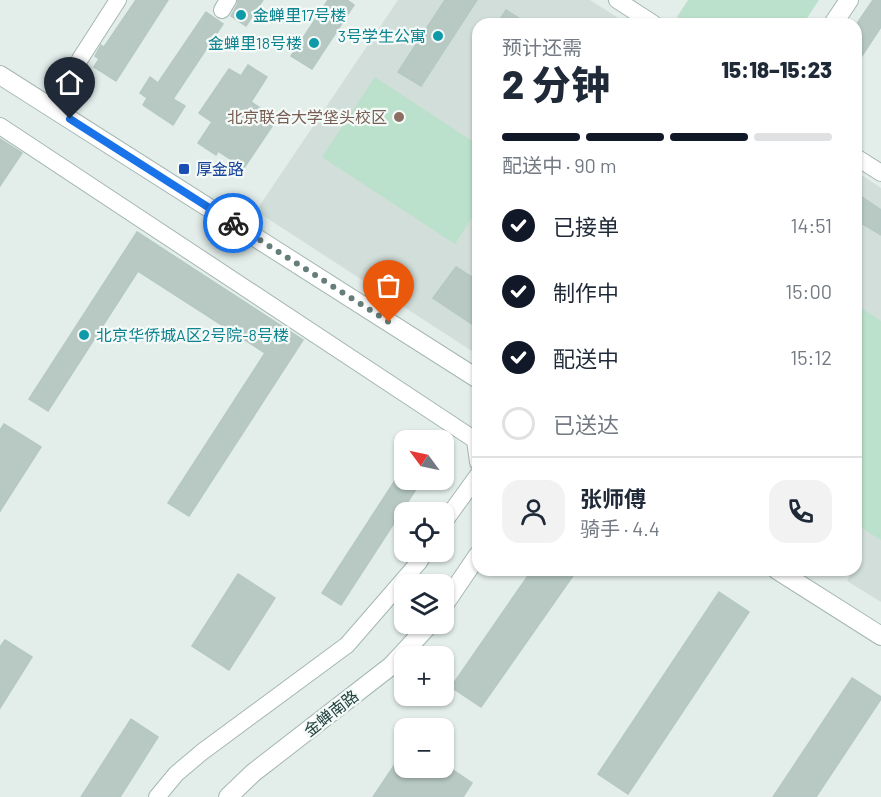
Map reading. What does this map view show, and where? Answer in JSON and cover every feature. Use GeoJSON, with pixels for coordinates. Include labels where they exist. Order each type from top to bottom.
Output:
{"type":"FeatureCollection","features":[{"type":"Feature","properties":{"kind":"street"},"geometry":{"type":"LineString","coordinates":[[80,58],[118,0]]}},
{"type":"Feature","properties":{"kind":"street"},"geometry":{"type":"LineString","coordinates":[[617,0],[645,18]]}},
{"type":"Feature","properties":{"kind":"street"},"geometry":{"type":"LineString","coordinates":[[837,18],[849,0]]}},
{"type":"Feature","properties":{"kind":"street"},"geometry":{"type":"LineString","coordinates":[[0,75],[472,375]]}},
{"type":"Feature","properties":{"kind":"street"},"geometry":{"type":"LineString","coordinates":[[0,126],[472,438]]}},
{"type":"Feature","properties":{"kind":"street"},"geometry":{"type":"LineString","coordinates":[[862,161],[881,173]]}},
{"type":"Feature","properties":{"kind":"street"},"geometry":{"type":"LineString","coordinates":[[454,508],[472,484]]}},
{"type":"Feature","properties":{"kind":"street"},"geometry":{"type":"LineString","coordinates":[[157,797],[176,774],[202,752],[347,645],[419,562]]}},
{"type":"Feature","properties":{"kind":"street"},"geometry":{"type":"LineString","coordinates":[[454,590],[472,564]]}},
{"type":"Feature","properties":{"kind":"street"},"geometry":{"type":"LineString","coordinates":[[786,576],[881,636]]}},
{"type":"Feature","properties":{"kind":"street","name":"金蝉南路"},"geometry":{"type":"LineString","coordinates":[[228,797],[253,773],[391,666],[421,634]]}},
{"type":"Feature","properties":{"kind":"shaded area","name":"北京联合大学垡头校区"},"geometry":{"type":"Polygon","coordinates":[[[398,0],[590,0],[618,18],[472,18],[472,351],[256,211],[398,0]]]}},
{"type":"Feature","properties":{"kind":"shaded area"},"geometry":{"type":"Polygon","coordinates":[[[862,175],[881,188],[881,602],[847,581],[849,576],[862,576],[862,175]]]}},
{"type":"Feature","properties":{"kind":"green space"},"geometry":{"type":"Polygon","coordinates":[[[688,0],[819,0],[807,18],[677,17],[688,0]]]}},
{"type":"Feature","properties":{"kind":"green space"},"geometry":{"type":"Polygon","coordinates":[[[375,77],[472,141],[472,217],[455,244],[322,157],[375,77]]]}},
{"type":"Feature","properties":{"kind":"green space"},"geometry":{"type":"Polygon","coordinates":[[[862,308],[881,321],[881,540],[862,528],[862,308]]]}},
{"type":"Feature","properties":{"kind":"building"},"geometry":{"type":"Polygon","coordinates":[[[136,0],[168,0],[116,81],[94,67],[99,59],[95,56],[101,45],[104,47],[136,0]]]}},
{"type":"Feature","properties":{"kind":"building","name":"金蝉里17号楼"},"geometry":{"type":"Polygon","coordinates":[[[238,0],[263,0],[246,26],[231,16],[238,0]]]}},
{"type":"Feature","properties":{"kind":"building","name":"金蝉里18号楼"},"geometry":{"type":"Polygon","coordinates":[[[328,0],[347,0],[354,5],[312,69],[291,56],[328,0]]]}},
{"type":"Feature","properties":{"kind":"building","name":"3号学生公寓"},"geometry":{"type":"Polygon","coordinates":[[[445,0],[477,0],[421,86],[398,72],[445,0]]]}},
{"type":"Feature","properties":{"kind":"building"},"geometry":{"type":"Polygon","coordinates":[[[873,0],[881,0],[881,27],[862,56],[862,18],[873,0]]]}},
{"type":"Feature","properties":{"kind":"building"},"geometry":{"type":"Polygon","coordinates":[[[506,10],[519,18],[501,18],[506,10]]]}},
{"type":"Feature","properties":{"kind":"building"},"geometry":{"type":"Polygon","coordinates":[[[206,12],[223,24],[173,99],[185,106],[173,125],[143,105],[147,98],[140,93],[150,77],[158,83],[206,12]]]}},
{"type":"Feature","properties":{"kind":"building"},"geometry":{"type":"Polygon","coordinates":[[[248,65],[267,77],[251,102],[277,119],[244,168],[218,151],[216,155],[198,143],[212,122],[199,113],[229,69],[241,76],[248,65]]]}},
{"type":"Feature","properties":{"kind":"building"},"geometry":{"type":"Polygon","coordinates":[[[0,139],[22,153],[0,186],[0,139]]]}},
{"type":"Feature","properties":{"kind":"building"},"geometry":{"type":"Polygon","coordinates":[[[862,197],[881,210],[881,235],[862,224],[862,197]]]}},
{"type":"Feature","properties":{"kind":"building"},"geometry":{"type":"Polygon","coordinates":[[[137,232],[303,340],[189,516],[168,503],[265,353],[138,271],[48,411],[29,399],[137,232]]]}},
{"type":"Feature","properties":{"kind":"building"},"geometry":{"type":"Polygon","coordinates":[[[456,267],[472,277],[472,324],[433,298],[456,267]]]}},
{"type":"Feature","properties":{"kind":"building"},"geometry":{"type":"Polygon","coordinates":[[[4,424],[41,447],[0,511],[0,430],[4,424]]]}},
{"type":"Feature","properties":{"kind":"building"},"geometry":{"type":"Polygon","coordinates":[[[394,482],[394,490],[416,490],[408,502],[394,502],[394,523],[341,605],[322,593],[394,482]]]}},
{"type":"Feature","properties":{"kind":"building"},"geometry":{"type":"Polygon","coordinates":[[[238,574],[275,598],[229,670],[192,646],[238,574]]]}},
{"type":"Feature","properties":{"kind":"building"},"geometry":{"type":"Polygon","coordinates":[[[528,576],[573,576],[481,707],[454,689],[454,683],[528,576]]]}},
{"type":"Feature","properties":{"kind":"building"},"geometry":{"type":"Polygon","coordinates":[[[719,592],[749,612],[628,794],[598,774],[719,592]]]}},
{"type":"Feature","properties":{"kind":"building"},"geometry":{"type":"Polygon","coordinates":[[[5,640],[32,657],[0,708],[0,647],[5,640]]]}},
{"type":"Feature","properties":{"kind":"building"},"geometry":{"type":"Polygon","coordinates":[[[852,678],[881,699],[816,797],[773,797],[852,678]]]}},
{"type":"Feature","properties":{"kind":"building"},"geometry":{"type":"Polygon","coordinates":[[[131,719],[158,737],[120,797],[81,797],[131,719]]]}},
{"type":"Feature","properties":{"kind":"building"},"geometry":{"type":"Polygon","coordinates":[[[394,766],[394,778],[454,778],[454,771],[472,783],[463,797],[373,797],[394,766]]]}},
{"type":"Feature","properties":{"kind":"way so far"},"geometry":{"type":"LineString","coordinates":[[233,223],[389,322]]}},
{"type":"Feature","properties":{"kind":"place","name":"金蝉里17号楼"},"geometry":{"type":"Point","coordinates":[241,15]}},
{"type":"Feature","properties":{"kind":"place","name":"3号学生公寓"},"geometry":{"type":"Point","coordinates":[438,36]}},
{"type":"Feature","properties":{"kind":"place","name":"金蝉里18号楼"},"geometry":{"type":"Point","coordinates":[314,43]}},
{"type":"Feature","properties":{"kind":"place","name":"北京联合大学垡头校区"},"geometry":{"type":"Point","coordinates":[399,117]}},
{"type":"Feature","properties":{"kind":"place","name":"厚金路"},"geometry":{"type":"Point","coordinates":[184,169]}},
{"type":"Feature","properties":{"kind":"place","name":"北京华侨城A区2号院-8号楼"},"geometry":{"type":"Point","coordinates":[84,335]}},
{"type":"Feature","properties":{"kind":"route"},"geometry":{"type":"LineString","coordinates":[[70,119],[233,223]]}}]}
